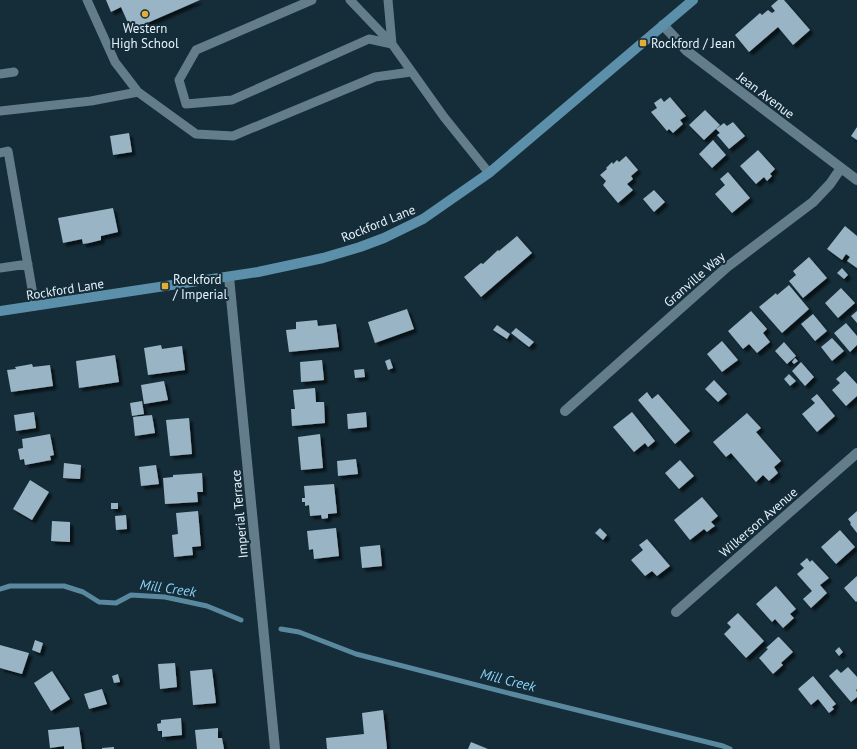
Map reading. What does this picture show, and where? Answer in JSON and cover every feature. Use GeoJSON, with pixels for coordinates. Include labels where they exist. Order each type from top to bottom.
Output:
{"type":"FeatureCollection","features":[{"type":"Feature","properties":{"kind":"main road","name":"Rockford Lane"},"geometry":{"type":"LineString","coordinates":[[0,312],[258,272],[323,258],[384,238],[423,219],[488,173],[693,0]]}},
{"type":"Feature","properties":{"kind":"street","name":"Jean Avenue"},"geometry":{"type":"LineString","coordinates":[[663,25],[687,51],[857,180]]}},
{"type":"Feature","properties":{"kind":"street","name":"Granville Way"},"geometry":{"type":"LineString","coordinates":[[565,411],[727,267],[813,202],[830,184],[841,168]]}},
{"type":"Feature","properties":{"kind":"street","name":"Imperial Terrace"},"geometry":{"type":"LineString","coordinates":[[229,277],[274,749]]}},
{"type":"Feature","properties":{"kind":"street","name":"Wilkerson Avenue"},"geometry":{"type":"LineString","coordinates":[[676,612],[857,453]]}},
{"type":"Feature","properties":{"kind":"lane"},"geometry":{"type":"LineString","coordinates":[[87,0],[115,62],[138,92],[196,134],[233,136],[375,77],[411,72]]}},
{"type":"Feature","properties":{"kind":"lane"},"geometry":{"type":"LineString","coordinates":[[312,0],[196,50],[179,80],[186,104],[232,100],[369,39],[392,44]]}},
{"type":"Feature","properties":{"kind":"lane"},"geometry":{"type":"LineString","coordinates":[[350,0],[392,44],[444,118],[488,173]]}},
{"type":"Feature","properties":{"kind":"lane"},"geometry":{"type":"LineString","coordinates":[[357,0],[362,13]]}},
{"type":"Feature","properties":{"kind":"lane"},"geometry":{"type":"LineString","coordinates":[[388,0],[392,44]]}},
{"type":"Feature","properties":{"kind":"lane"},"geometry":{"type":"LineString","coordinates":[[0,74],[14,72]]}},
{"type":"Feature","properties":{"kind":"lane"},"geometry":{"type":"LineString","coordinates":[[0,111],[91,101],[138,92]]}},
{"type":"Feature","properties":{"kind":"lane"},"geometry":{"type":"LineString","coordinates":[[0,153],[8,151],[35,306]]}},
{"type":"Feature","properties":{"kind":"lane"},"geometry":{"type":"LineString","coordinates":[[0,268],[28,264]]}},
{"type":"Feature","properties":{"kind":"building","name":"Western High School"},"geometry":{"type":"Polygon","coordinates":[[[106,0],[200,0],[131,30],[121,7],[111,12],[106,0]]]}},
{"type":"Feature","properties":{"kind":"building"},"geometry":{"type":"Polygon","coordinates":[[[778,0],[784,0],[810,30],[793,45],[778,27],[749,52],[735,35],[760,13],[762,15],[768,10],[772,13],[775,11],[771,6],[778,0]]]}},
{"type":"Feature","properties":{"kind":"building"},"geometry":{"type":"Polygon","coordinates":[[[670,97],[686,116],[680,120],[683,124],[673,133],[669,129],[667,131],[651,112],[657,108],[654,103],[661,98],[664,102],[670,97]]]}},
{"type":"Feature","properties":{"kind":"building"},"geometry":{"type":"Polygon","coordinates":[[[705,110],[720,125],[704,140],[689,125],[705,110]]]}},
{"type":"Feature","properties":{"kind":"building"},"geometry":{"type":"Polygon","coordinates":[[[733,122],[745,136],[729,149],[717,135],[720,133],[716,129],[724,123],[727,126],[733,122]]]}},
{"type":"Feature","properties":{"kind":"building"},"geometry":{"type":"Polygon","coordinates":[[[857,127],[857,140],[851,136],[857,127]]]}},
{"type":"Feature","properties":{"kind":"building"},"geometry":{"type":"Polygon","coordinates":[[[129,133],[132,152],[113,155],[110,136],[129,133]]]}},
{"type":"Feature","properties":{"kind":"building"},"geometry":{"type":"Polygon","coordinates":[[[713,140],[726,155],[712,168],[699,154],[713,140]]]}},
{"type":"Feature","properties":{"kind":"building"},"geometry":{"type":"Polygon","coordinates":[[[758,150],[775,169],[770,174],[772,176],[767,181],[764,177],[756,184],[740,166],[758,150]]]}},
{"type":"Feature","properties":{"kind":"building"},"geometry":{"type":"Polygon","coordinates":[[[626,156],[638,170],[631,176],[633,179],[627,184],[633,190],[618,203],[603,185],[606,181],[600,175],[612,162],[613,164],[617,160],[619,162],[626,156]]]}},
{"type":"Feature","properties":{"kind":"building"},"geometry":{"type":"Polygon","coordinates":[[[728,172],[750,198],[732,213],[715,194],[725,185],[720,179],[728,172]]]}},
{"type":"Feature","properties":{"kind":"building"},"geometry":{"type":"Polygon","coordinates":[[[654,190],[665,202],[654,212],[643,199],[654,190]]]}},
{"type":"Feature","properties":{"kind":"building"},"geometry":{"type":"Polygon","coordinates":[[[113,208],[118,232],[101,236],[101,240],[89,243],[83,244],[82,239],[63,243],[58,218],[113,208]]]}},
{"type":"Feature","properties":{"kind":"building"},"geometry":{"type":"Polygon","coordinates":[[[845,226],[857,236],[857,268],[847,261],[850,257],[846,254],[842,260],[827,249],[845,226]]]}},
{"type":"Feature","properties":{"kind":"building"},"geometry":{"type":"Polygon","coordinates":[[[517,236],[532,253],[481,297],[464,277],[481,263],[483,264],[498,250],[499,251],[517,236]]]}},
{"type":"Feature","properties":{"kind":"building"},"geometry":{"type":"Polygon","coordinates":[[[809,257],[827,278],[803,298],[789,281],[796,275],[793,271],[809,257]]]}},
{"type":"Feature","properties":{"kind":"building"},"geometry":{"type":"Polygon","coordinates":[[[842,268],[848,275],[844,279],[837,273],[842,268]]]}},
{"type":"Feature","properties":{"kind":"building"},"geometry":{"type":"Polygon","coordinates":[[[789,285],[809,309],[782,333],[759,307],[776,293],[777,295],[789,285]]]}},
{"type":"Feature","properties":{"kind":"building"},"geometry":{"type":"Polygon","coordinates":[[[841,288],[855,303],[838,318],[825,303],[841,288]]]}},
{"type":"Feature","properties":{"kind":"building"},"geometry":{"type":"Polygon","coordinates":[[[407,309],[414,329],[375,343],[368,322],[407,309]]]}},
{"type":"Feature","properties":{"kind":"building"},"geometry":{"type":"Polygon","coordinates":[[[751,311],[767,329],[763,333],[770,342],[757,353],[749,344],[743,349],[728,331],[751,311]]]}},
{"type":"Feature","properties":{"kind":"building"},"geometry":{"type":"Polygon","coordinates":[[[857,311],[857,323],[851,316],[857,311]]]}},
{"type":"Feature","properties":{"kind":"building"},"geometry":{"type":"Polygon","coordinates":[[[813,314],[827,331],[815,341],[801,324],[813,314]]]}},
{"type":"Feature","properties":{"kind":"building"},"geometry":{"type":"Polygon","coordinates":[[[317,320],[318,326],[336,324],[339,347],[289,352],[286,330],[296,329],[296,322],[317,320]]]}},
{"type":"Feature","properties":{"kind":"building"},"geometry":{"type":"Polygon","coordinates":[[[846,323],[857,336],[857,345],[850,352],[834,333],[846,323]]]}},
{"type":"Feature","properties":{"kind":"building"},"geometry":{"type":"Polygon","coordinates":[[[497,325],[510,334],[507,339],[493,330],[497,325]]]}},
{"type":"Feature","properties":{"kind":"building"},"geometry":{"type":"Polygon","coordinates":[[[516,328],[534,342],[529,347],[511,333],[516,328]]]}},
{"type":"Feature","properties":{"kind":"building"},"geometry":{"type":"Polygon","coordinates":[[[832,338],[844,351],[832,361],[821,347],[832,338]]]}},
{"type":"Feature","properties":{"kind":"building"},"geometry":{"type":"Polygon","coordinates":[[[722,341],[738,360],[722,372],[707,354],[722,341]]]}},
{"type":"Feature","properties":{"kind":"building"},"geometry":{"type":"Polygon","coordinates":[[[784,342],[796,356],[787,364],[775,351],[784,342]]]}},
{"type":"Feature","properties":{"kind":"building"},"geometry":{"type":"Polygon","coordinates":[[[161,345],[162,349],[182,346],[185,370],[148,375],[144,348],[161,345]]]}},
{"type":"Feature","properties":{"kind":"building"},"geometry":{"type":"Polygon","coordinates":[[[115,355],[119,382],[79,388],[76,361],[115,355]]]}},
{"type":"Feature","properties":{"kind":"building"},"geometry":{"type":"Polygon","coordinates":[[[795,358],[798,361],[794,364],[792,362],[795,358]]]}},
{"type":"Feature","properties":{"kind":"building"},"geometry":{"type":"Polygon","coordinates":[[[390,359],[393,368],[388,370],[385,361],[390,359]]]}},
{"type":"Feature","properties":{"kind":"building"},"geometry":{"type":"Polygon","coordinates":[[[322,360],[324,380],[301,382],[300,362],[322,360]]]}},
{"type":"Feature","properties":{"kind":"building"},"geometry":{"type":"Polygon","coordinates":[[[801,362],[814,377],[805,386],[792,371],[801,362]]]}},
{"type":"Feature","properties":{"kind":"building"},"geometry":{"type":"Polygon","coordinates":[[[32,364],[33,367],[50,365],[53,386],[11,392],[7,370],[32,364]]]}},
{"type":"Feature","properties":{"kind":"building"},"geometry":{"type":"Polygon","coordinates":[[[364,369],[365,377],[355,378],[354,370],[364,369]]]}},
{"type":"Feature","properties":{"kind":"building"},"geometry":{"type":"Polygon","coordinates":[[[845,371],[857,384],[857,396],[846,406],[832,390],[840,383],[836,379],[845,371]]]}},
{"type":"Feature","properties":{"kind":"building"},"geometry":{"type":"Polygon","coordinates":[[[789,374],[796,381],[790,386],[784,379],[789,374]]]}},
{"type":"Feature","properties":{"kind":"building"},"geometry":{"type":"Polygon","coordinates":[[[714,380],[727,394],[718,402],[705,389],[714,380]]]}},
{"type":"Feature","properties":{"kind":"building"},"geometry":{"type":"Polygon","coordinates":[[[164,381],[168,400],[144,404],[141,385],[164,381]]]}},
{"type":"Feature","properties":{"kind":"building"},"geometry":{"type":"Polygon","coordinates":[[[315,388],[316,402],[324,402],[325,423],[292,426],[291,409],[295,409],[293,390],[315,388]]]}},
{"type":"Feature","properties":{"kind":"building"},"geometry":{"type":"Polygon","coordinates":[[[647,392],[652,399],[658,394],[690,431],[675,444],[638,400],[647,392]]]}},
{"type":"Feature","properties":{"kind":"building"},"geometry":{"type":"Polygon","coordinates":[[[817,394],[835,416],[817,432],[802,414],[815,403],[811,399],[817,394]]]}},
{"type":"Feature","properties":{"kind":"building"},"geometry":{"type":"Polygon","coordinates":[[[142,401],[144,414],[132,416],[130,403],[142,401]]]}},
{"type":"Feature","properties":{"kind":"building"},"geometry":{"type":"Polygon","coordinates":[[[34,412],[36,428],[16,431],[14,415],[34,412]]]}},
{"type":"Feature","properties":{"kind":"building"},"geometry":{"type":"Polygon","coordinates":[[[366,412],[367,427],[348,429],[347,414],[366,412]]]}},
{"type":"Feature","properties":{"kind":"building"},"geometry":{"type":"Polygon","coordinates":[[[632,412],[655,441],[648,447],[645,443],[634,452],[613,427],[632,412]]]}},
{"type":"Feature","properties":{"kind":"building"},"geometry":{"type":"Polygon","coordinates":[[[747,413],[761,428],[756,432],[781,461],[774,467],[778,473],[769,481],[763,475],[756,482],[731,453],[726,457],[713,442],[747,413]]]}},
{"type":"Feature","properties":{"kind":"building"},"geometry":{"type":"Polygon","coordinates":[[[152,415],[155,433],[135,436],[133,417],[152,415]]]}},
{"type":"Feature","properties":{"kind":"building"},"geometry":{"type":"Polygon","coordinates":[[[189,418],[192,454],[170,456],[166,420],[189,418]]]}},
{"type":"Feature","properties":{"kind":"building"},"geometry":{"type":"Polygon","coordinates":[[[50,434],[54,455],[50,456],[51,460],[25,465],[24,459],[20,460],[18,449],[23,448],[22,439],[50,434]]]}},
{"type":"Feature","properties":{"kind":"building"},"geometry":{"type":"Polygon","coordinates":[[[320,434],[323,468],[301,470],[298,437],[320,434]]]}},
{"type":"Feature","properties":{"kind":"building"},"geometry":{"type":"Polygon","coordinates":[[[356,459],[358,474],[338,476],[337,461],[356,459]]]}},
{"type":"Feature","properties":{"kind":"building"},"geometry":{"type":"Polygon","coordinates":[[[680,460],[694,476],[679,489],[665,473],[680,460]]]}},
{"type":"Feature","properties":{"kind":"building"},"geometry":{"type":"Polygon","coordinates":[[[64,463],[81,465],[80,479],[63,478],[64,463]]]}},
{"type":"Feature","properties":{"kind":"building"},"geometry":{"type":"Polygon","coordinates":[[[156,465],[159,484],[141,486],[139,467],[156,465]]]}},
{"type":"Feature","properties":{"kind":"building"},"geometry":{"type":"Polygon","coordinates":[[[202,473],[203,492],[197,492],[198,502],[165,504],[163,478],[173,477],[173,475],[202,473]]]}},
{"type":"Feature","properties":{"kind":"building"},"geometry":{"type":"Polygon","coordinates":[[[30,480],[49,492],[32,520],[13,509],[30,480]]]}},
{"type":"Feature","properties":{"kind":"building"},"geometry":{"type":"Polygon","coordinates":[[[334,484],[337,513],[328,514],[328,518],[322,519],[321,515],[310,516],[309,505],[305,506],[305,502],[302,502],[302,498],[305,498],[304,486],[334,484]]]}},
{"type":"Feature","properties":{"kind":"building"},"geometry":{"type":"Polygon","coordinates":[[[702,497],[718,516],[711,522],[715,526],[707,532],[704,529],[690,540],[674,520],[702,497]]]}},
{"type":"Feature","properties":{"kind":"building"},"geometry":{"type":"Polygon","coordinates":[[[111,503],[118,503],[118,509],[111,509],[111,503]]]}},
{"type":"Feature","properties":{"kind":"building"},"geometry":{"type":"Polygon","coordinates":[[[198,511],[201,546],[192,547],[193,555],[174,557],[172,535],[178,534],[176,513],[198,511]]]}},
{"type":"Feature","properties":{"kind":"building"},"geometry":{"type":"Polygon","coordinates":[[[857,511],[857,533],[848,519],[857,511]]]}},
{"type":"Feature","properties":{"kind":"building"},"geometry":{"type":"Polygon","coordinates":[[[126,515],[127,529],[116,530],[115,516],[126,515]]]}},
{"type":"Feature","properties":{"kind":"building"},"geometry":{"type":"Polygon","coordinates":[[[52,521],[70,522],[70,542],[51,541],[52,521]]]}},
{"type":"Feature","properties":{"kind":"building"},"geometry":{"type":"Polygon","coordinates":[[[336,528],[339,556],[314,559],[313,549],[309,550],[307,531],[336,528]]]}},
{"type":"Feature","properties":{"kind":"building"},"geometry":{"type":"Polygon","coordinates":[[[600,528],[607,535],[603,540],[595,533],[600,528]]]}},
{"type":"Feature","properties":{"kind":"building"},"geometry":{"type":"Polygon","coordinates":[[[840,530],[855,547],[836,564],[821,547],[840,530]]]}},
{"type":"Feature","properties":{"kind":"building"},"geometry":{"type":"Polygon","coordinates":[[[647,539],[670,566],[657,576],[652,571],[645,576],[631,560],[643,550],[639,545],[647,539]]]}},
{"type":"Feature","properties":{"kind":"building"},"geometry":{"type":"Polygon","coordinates":[[[380,545],[382,566],[362,568],[360,547],[380,545]]]}},
{"type":"Feature","properties":{"kind":"building"},"geometry":{"type":"Polygon","coordinates":[[[807,558],[810,562],[812,560],[829,578],[820,585],[827,593],[811,608],[803,599],[812,591],[797,574],[804,568],[800,564],[807,558]]]}},
{"type":"Feature","properties":{"kind":"building"},"geometry":{"type":"Polygon","coordinates":[[[857,576],[857,601],[856,602],[844,588],[857,576]]]}},
{"type":"Feature","properties":{"kind":"building"},"geometry":{"type":"Polygon","coordinates":[[[776,586],[796,609],[790,614],[794,618],[783,628],[775,619],[772,622],[756,604],[776,586]]]}},
{"type":"Feature","properties":{"kind":"building"},"geometry":{"type":"Polygon","coordinates":[[[738,613],[764,641],[746,658],[724,634],[731,627],[727,623],[738,613]]]}},
{"type":"Feature","properties":{"kind":"building"},"geometry":{"type":"Polygon","coordinates":[[[778,637],[793,652],[781,663],[783,665],[773,674],[759,658],[768,649],[766,648],[778,637]]]}},
{"type":"Feature","properties":{"kind":"building"},"geometry":{"type":"Polygon","coordinates":[[[35,640],[43,643],[40,653],[32,650],[35,640]]]}},
{"type":"Feature","properties":{"kind":"building"},"geometry":{"type":"Polygon","coordinates":[[[0,645],[29,653],[22,674],[0,668],[0,645]]]}},
{"type":"Feature","properties":{"kind":"building"},"geometry":{"type":"Polygon","coordinates":[[[839,647],[843,652],[839,656],[835,651],[839,647]]]}},
{"type":"Feature","properties":{"kind":"building"},"geometry":{"type":"Polygon","coordinates":[[[175,663],[177,687],[160,689],[158,664],[175,663]]]}},
{"type":"Feature","properties":{"kind":"building"},"geometry":{"type":"Polygon","coordinates":[[[848,667],[857,677],[857,697],[851,702],[829,676],[837,669],[841,673],[848,667]]]}},
{"type":"Feature","properties":{"kind":"building"},"geometry":{"type":"Polygon","coordinates":[[[212,669],[216,703],[193,705],[190,671],[212,669]]]}},
{"type":"Feature","properties":{"kind":"building"},"geometry":{"type":"Polygon","coordinates":[[[52,671],[70,699],[51,711],[34,683],[52,671]]]}},
{"type":"Feature","properties":{"kind":"building"},"geometry":{"type":"Polygon","coordinates":[[[118,674],[120,682],[114,683],[112,676],[118,674]]]}},
{"type":"Feature","properties":{"kind":"building"},"geometry":{"type":"Polygon","coordinates":[[[813,676],[836,704],[832,707],[834,709],[829,713],[818,699],[811,705],[798,689],[813,676]]]}},
{"type":"Feature","properties":{"kind":"building"},"geometry":{"type":"Polygon","coordinates":[[[102,689],[107,704],[89,709],[84,694],[102,689]]]}},
{"type":"Feature","properties":{"kind":"building"},"geometry":{"type":"Polygon","coordinates":[[[383,710],[387,749],[327,749],[326,738],[364,734],[362,713],[383,710]]]}},
{"type":"Feature","properties":{"kind":"building"},"geometry":{"type":"Polygon","coordinates":[[[181,718],[182,735],[162,737],[162,731],[158,731],[157,724],[161,723],[161,720],[181,718]]]}},
{"type":"Feature","properties":{"kind":"building"},"geometry":{"type":"Polygon","coordinates":[[[79,727],[82,749],[64,749],[64,746],[50,748],[48,730],[79,727]]]}},
{"type":"Feature","properties":{"kind":"building"},"geometry":{"type":"Polygon","coordinates":[[[218,728],[218,738],[222,738],[224,749],[197,749],[195,730],[218,728]]]}},
{"type":"Feature","properties":{"kind":"building"},"geometry":{"type":"Polygon","coordinates":[[[471,742],[488,749],[468,749],[471,742]]]}},
{"type":"Feature","properties":{"kind":"building"},"geometry":{"type":"Polygon","coordinates":[[[114,747],[114,749],[102,749],[102,748],[114,747]]]}},
{"type":"Feature","properties":{"kind":"waterway","name":"Mill Creek"},"geometry":{"type":"LineString","coordinates":[[0,589],[10,586],[64,586],[83,592],[99,602],[116,603],[131,595],[165,597],[207,606],[241,620]]}},
{"type":"Feature","properties":{"kind":"waterway","name":"Mill Creek"},"geometry":{"type":"LineString","coordinates":[[281,629],[299,632],[356,654],[730,749]]}},
{"type":"Feature","properties":{"kind":"place","name":"Western High School"},"geometry":{"type":"Point","coordinates":[145,14]}},
{"type":"Feature","properties":{"kind":"place","name":"Rockford / Jean"},"geometry":{"type":"Point","coordinates":[643,43]}},
{"type":"Feature","properties":{"kind":"place","name":"Rockford / Imperial"},"geometry":{"type":"Point","coordinates":[165,286]}}]}
